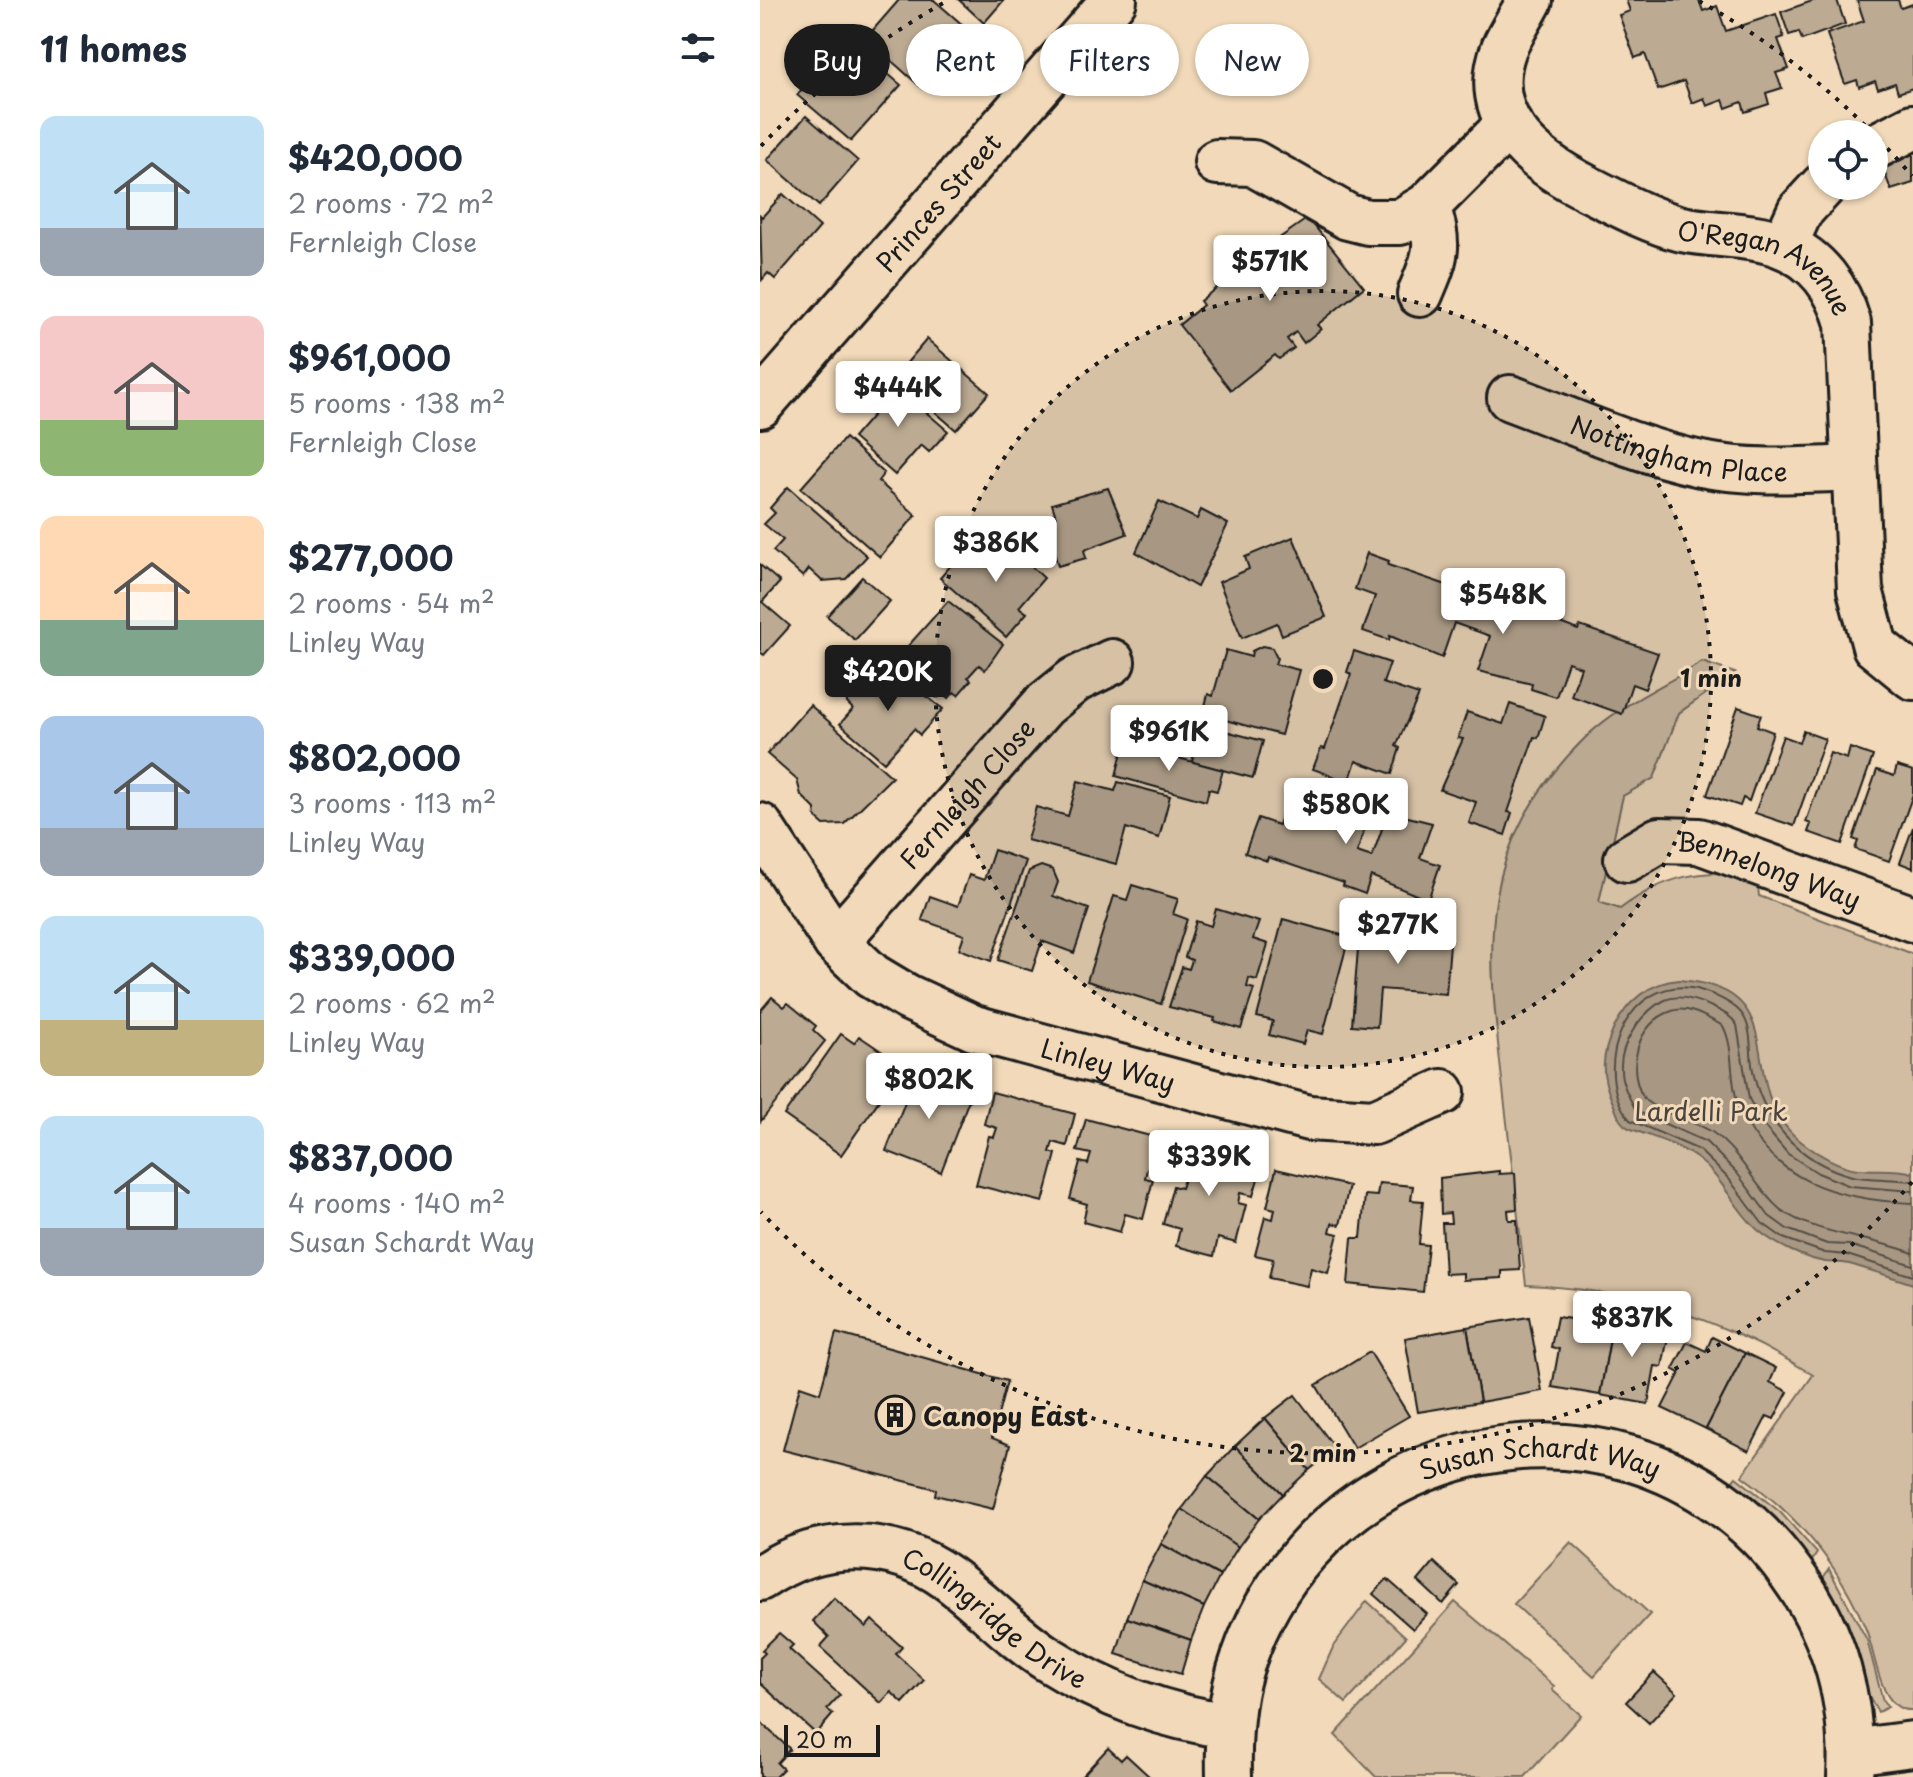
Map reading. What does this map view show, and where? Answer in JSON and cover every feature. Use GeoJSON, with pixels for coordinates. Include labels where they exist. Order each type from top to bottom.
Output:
{"type":"FeatureCollection","features":[{"type":"Feature","properties":{"kind":"street","name":"Princes Street"},"geometry":{"type":"LineString","coordinates":[[767,383],[1114,0]]}},
{"type":"Feature","properties":{"kind":"street","name":"O'Regan Avenue"},"geometry":{"type":"LineString","coordinates":[[1530,0],[1504,48],[1498,75],[1499,100],[1508,125],[1533,156],[1620,205],[1680,228],[1784,246],[1821,271],[1842,305],[1849,335],[1860,590],[1875,646],[1913,677]]}},
{"type":"Feature","properties":{"kind":"street"},"geometry":{"type":"LineString","coordinates":[[1217,162],[1253,163],[1348,217],[1368,222],[1400,222],[1427,206],[1508,125]]}},
{"type":"Feature","properties":{"kind":"street"},"geometry":{"type":"LineString","coordinates":[[1888,140],[1913,127]]}},
{"type":"Feature","properties":{"kind":"street"},"geometry":{"type":"LineString","coordinates":[[1784,246],[1800,211],[1810,200]]}},
{"type":"Feature","properties":{"kind":"street"},"geometry":{"type":"LineString","coordinates":[[1420,294],[1436,257],[1436,232],[1427,206]]}},
{"type":"Feature","properties":{"kind":"street","name":"Nottingham Place"},"geometry":{"type":"LineString","coordinates":[[1510,398],[1627,443],[1702,464],[1771,471],[1854,468]]}},
{"type":"Feature","properties":{"kind":"street","name":"Fernleigh Close"},"geometry":{"type":"LineString","coordinates":[[836,942],[1044,705],[1075,680],[1112,662]]}},
{"type":"Feature","properties":{"kind":"street","name":"Linley Way"},"geometry":{"type":"LineString","coordinates":[[760,826],[836,942],[872,976],[907,997],[974,1028],[1309,1118],[1374,1122],[1442,1092]]}},
{"type":"Feature","properties":{"kind":"street","name":"Bennelong Way"},"geometry":{"type":"LineString","coordinates":[[1627,859],[1659,840],[1699,841],[1913,919]]}},
{"type":"Feature","properties":{"kind":"street","name":"Susan Schardt Way"},"geometry":{"type":"LineString","coordinates":[[1229,1777],[1230,1726],[1243,1659],[1259,1621],[1305,1552],[1334,1522],[1391,1483],[1441,1461],[1482,1450],[1565,1446],[1606,1452],[1684,1480],[1752,1527],[1780,1558],[1824,1628],[1839,1667],[1848,1707],[1851,1764]]}},
{"type":"Feature","properties":{"kind":"street","name":"Collingridge Drive"},"geometry":{"type":"LineString","coordinates":[[760,1578],[783,1563],[831,1548],[857,1546],[907,1555],[951,1580],[1005,1629],[1077,1677],[1140,1706],[1230,1726]]}},
{"type":"Feature","properties":{"kind":"street"},"geometry":{"type":"LineString","coordinates":[[1851,1764],[1913,1744]]}},
{"type":"Feature","properties":{"kind":"green space","name":"Lardelli Park"},"geometry":{"type":"Polygon","coordinates":[[[1702,662],[1735,673],[1679,713],[1654,778],[1623,796],[1599,902],[1620,909],[1668,882],[1702,874],[1757,877],[1759,896],[1913,954],[1913,1710],[1901,1708],[1892,1702],[1885,1691],[1865,1627],[1843,1582],[1829,1562],[1781,1507],[1742,1476],[1813,1375],[1745,1338],[1676,1310],[1603,1293],[1526,1285],[1493,982],[1492,938],[1497,897],[1507,856],[1524,817],[1549,778],[1585,738],[1626,706],[1702,662]]]}},
{"type":"Feature","properties":{"kind":"green space"},"geometry":{"type":"Polygon","coordinates":[[[1736,1477],[1780,1512],[1817,1553],[1812,1561],[1775,1518],[1731,1483],[1736,1477]]]}},
{"type":"Feature","properties":{"kind":"green space"},"geometry":{"type":"Polygon","coordinates":[[[1571,1542],[1650,1614],[1594,1676],[1514,1604],[1571,1542]]]}},
{"type":"Feature","properties":{"kind":"green space"},"geometry":{"type":"Polygon","coordinates":[[[1829,1569],[1867,1640],[1883,1701],[1888,1707],[1878,1712],[1869,1696],[1848,1623],[1823,1578],[1829,1569]]]}},
{"type":"Feature","properties":{"kind":"green space"},"geometry":{"type":"Polygon","coordinates":[[[1367,1601],[1406,1637],[1346,1703],[1319,1679],[1334,1645],[1367,1601]]]}},
{"type":"Feature","properties":{"kind":"green space"},"geometry":{"type":"Polygon","coordinates":[[[1455,1602],[1554,1686],[1552,1690],[1581,1715],[1525,1777],[1376,1777],[1335,1735],[1455,1602]]]}},
{"type":"Feature","properties":{"kind":"water"},"geometry":{"type":"Polygon","coordinates":[[[1679,980],[1717,987],[1740,1001],[1752,1021],[1769,1095],[1781,1120],[1803,1143],[1851,1168],[1913,1173],[1913,1284],[1849,1264],[1817,1260],[1782,1246],[1750,1223],[1713,1174],[1695,1157],[1623,1124],[1604,1074],[1610,1038],[1619,1018],[1640,995],[1658,985],[1679,980]]]}},
{"type":"Feature","properties":{"kind":"building"},"geometry":{"type":"Polygon","coordinates":[[[899,0],[934,0],[962,24],[906,24],[906,74],[890,59],[890,24],[878,24],[899,0]]]}},
{"type":"Feature","properties":{"kind":"building"},"geometry":{"type":"Polygon","coordinates":[[[959,0],[1004,0],[984,23],[959,0]]]}},
{"type":"Feature","properties":{"kind":"building"},"geometry":{"type":"Polygon","coordinates":[[[1626,0],[1699,0],[1703,11],[1717,6],[1726,31],[1776,14],[1784,37],[1778,39],[1789,69],[1776,73],[1782,88],[1766,93],[1769,104],[1745,112],[1742,102],[1726,108],[1723,100],[1707,106],[1704,98],[1692,103],[1684,81],[1658,90],[1645,54],[1635,58],[1619,15],[1630,11],[1626,0]]]}},
{"type":"Feature","properties":{"kind":"building"},"geometry":{"type":"Polygon","coordinates":[[[1815,0],[1837,0],[1845,24],[1802,40],[1799,32],[1789,35],[1781,12],[1815,0]]]}},
{"type":"Feature","properties":{"kind":"building"},"geometry":{"type":"Polygon","coordinates":[[[1857,0],[1898,0],[1901,8],[1913,4],[1913,88],[1898,93],[1895,83],[1878,89],[1875,81],[1859,87],[1857,80],[1845,84],[1827,34],[1864,21],[1857,0]]]}},
{"type":"Feature","properties":{"kind":"building"},"geometry":{"type":"Polygon","coordinates":[[[890,76],[901,85],[851,141],[798,96],[890,96],[890,76]]]}},
{"type":"Feature","properties":{"kind":"building"},"geometry":{"type":"Polygon","coordinates":[[[806,116],[858,161],[819,206],[767,160],[806,116]]]}},
{"type":"Feature","properties":{"kind":"building"},"geometry":{"type":"Polygon","coordinates":[[[1913,152],[1913,183],[1891,190],[1888,161],[1913,152]]]}},
{"type":"Feature","properties":{"kind":"building"},"geometry":{"type":"Polygon","coordinates":[[[783,194],[820,227],[775,279],[768,273],[762,280],[760,215],[762,217],[783,194]]]}},
{"type":"Feature","properties":{"kind":"building"},"geometry":{"type":"Polygon","coordinates":[[[1308,218],[1364,287],[1317,325],[1321,329],[1304,343],[1296,332],[1287,339],[1294,348],[1279,359],[1275,355],[1231,390],[1179,325],[1203,305],[1200,301],[1220,285],[1218,283],[1241,267],[1237,261],[1256,246],[1261,251],[1308,218]]]}},
{"type":"Feature","properties":{"kind":"building"},"geometry":{"type":"Polygon","coordinates":[[[927,339],[989,393],[956,430],[895,377],[927,339]]]}},
{"type":"Feature","properties":{"kind":"building"},"geometry":{"type":"Polygon","coordinates":[[[891,382],[948,431],[929,452],[921,445],[895,475],[853,438],[873,415],[867,409],[891,382]]]}},
{"type":"Feature","properties":{"kind":"building"},"geometry":{"type":"Polygon","coordinates":[[[845,438],[884,473],[878,481],[916,515],[880,557],[801,488],[845,438]]]}},
{"type":"Feature","properties":{"kind":"building"},"geometry":{"type":"Polygon","coordinates":[[[788,487],[867,556],[846,579],[822,581],[809,569],[803,577],[773,551],[783,540],[764,524],[775,513],[770,508],[788,487]]]}},
{"type":"Feature","properties":{"kind":"building"},"geometry":{"type":"Polygon","coordinates":[[[1108,488],[1127,534],[1084,550],[1086,558],[1058,566],[1045,521],[1056,517],[1052,504],[1108,488]]]}},
{"type":"Feature","properties":{"kind":"building"},"geometry":{"type":"Polygon","coordinates":[[[1159,501],[1197,519],[1201,510],[1228,524],[1197,587],[1136,552],[1159,501]]]}},
{"type":"Feature","properties":{"kind":"building"},"geometry":{"type":"Polygon","coordinates":[[[1293,537],[1326,617],[1282,635],[1277,623],[1242,638],[1219,582],[1249,569],[1245,557],[1293,537]]]}},
{"type":"Feature","properties":{"kind":"building"},"geometry":{"type":"Polygon","coordinates":[[[1014,540],[1035,559],[1030,565],[1044,578],[1019,607],[1027,613],[1006,637],[940,578],[960,555],[969,563],[983,546],[995,546],[1003,553],[1014,540]]]}},
{"type":"Feature","properties":{"kind":"building"},"geometry":{"type":"Polygon","coordinates":[[[1367,553],[1389,561],[1388,565],[1464,591],[1465,587],[1578,630],[1580,626],[1658,653],[1645,689],[1632,684],[1622,714],[1571,696],[1581,667],[1568,662],[1556,697],[1531,689],[1532,684],[1478,671],[1490,636],[1454,623],[1442,658],[1390,636],[1389,640],[1363,631],[1375,596],[1355,589],[1367,553]]]}},
{"type":"Feature","properties":{"kind":"building"},"geometry":{"type":"Polygon","coordinates":[[[760,565],[780,582],[762,602],[790,626],[764,655],[760,652],[760,565]]]}},
{"type":"Feature","properties":{"kind":"building"},"geometry":{"type":"Polygon","coordinates":[[[862,577],[890,601],[855,640],[827,616],[862,577]]]}},
{"type":"Feature","properties":{"kind":"building"},"geometry":{"type":"Polygon","coordinates":[[[948,601],[1003,644],[985,670],[979,665],[958,695],[954,692],[949,698],[900,655],[948,601]]]}},
{"type":"Feature","properties":{"kind":"building"},"geometry":{"type":"Polygon","coordinates":[[[1262,646],[1272,648],[1277,658],[1275,664],[1299,670],[1281,735],[1203,714],[1208,694],[1213,696],[1226,650],[1251,657],[1252,651],[1262,646]]]}},
{"type":"Feature","properties":{"kind":"building"},"geometry":{"type":"Polygon","coordinates":[[[1354,651],[1390,663],[1383,683],[1419,695],[1396,746],[1400,748],[1392,774],[1356,761],[1349,782],[1313,769],[1321,748],[1325,749],[1351,674],[1347,672],[1354,651]]]}},
{"type":"Feature","properties":{"kind":"building"},"geometry":{"type":"Polygon","coordinates":[[[889,668],[943,709],[920,735],[914,729],[884,762],[840,724],[853,709],[847,703],[846,692],[853,684],[864,683],[871,689],[889,668]]]}},
{"type":"Feature","properties":{"kind":"building"},"geometry":{"type":"Polygon","coordinates":[[[1510,704],[1545,716],[1538,738],[1534,737],[1508,812],[1512,813],[1505,835],[1469,823],[1476,802],[1440,790],[1463,739],[1458,738],[1467,712],[1503,724],[1510,704]]]}},
{"type":"Feature","properties":{"kind":"building"},"geometry":{"type":"Polygon","coordinates":[[[810,705],[892,777],[844,824],[824,825],[816,818],[815,809],[801,795],[797,780],[767,754],[810,705]]]}},
{"type":"Feature","properties":{"kind":"building"},"geometry":{"type":"Polygon","coordinates":[[[1738,707],[1761,715],[1757,726],[1773,732],[1749,801],[1743,798],[1740,806],[1707,795],[1738,707]]]}},
{"type":"Feature","properties":{"kind":"building"},"geometry":{"type":"Polygon","coordinates":[[[1188,721],[1263,741],[1253,778],[1192,762],[1197,742],[1184,739],[1188,721]]]}},
{"type":"Feature","properties":{"kind":"building"},"geometry":{"type":"Polygon","coordinates":[[[1803,731],[1825,739],[1794,826],[1755,813],[1783,736],[1799,742],[1803,731]]]}},
{"type":"Feature","properties":{"kind":"building"},"geometry":{"type":"Polygon","coordinates":[[[1123,748],[1140,752],[1141,748],[1223,770],[1217,791],[1209,789],[1206,801],[1116,776],[1123,748]]]}},
{"type":"Feature","properties":{"kind":"building"},"geometry":{"type":"Polygon","coordinates":[[[1850,748],[1873,756],[1842,844],[1808,832],[1811,824],[1806,822],[1830,753],[1847,759],[1850,748]]]}},
{"type":"Feature","properties":{"kind":"building"},"geometry":{"type":"Polygon","coordinates":[[[1897,766],[1913,771],[1913,794],[1889,861],[1855,849],[1858,841],[1853,839],[1877,770],[1894,776],[1897,766]]]}},
{"type":"Feature","properties":{"kind":"building"},"geometry":{"type":"Polygon","coordinates":[[[1078,781],[1115,791],[1118,782],[1170,796],[1159,838],[1126,828],[1116,864],[1027,840],[1036,807],[1068,816],[1078,781]]]}},
{"type":"Feature","properties":{"kind":"building"},"geometry":{"type":"Polygon","coordinates":[[[1290,789],[1316,798],[1314,803],[1369,816],[1357,852],[1372,857],[1388,812],[1432,823],[1420,858],[1440,865],[1428,900],[1371,876],[1365,894],[1343,886],[1344,883],[1268,857],[1267,861],[1245,853],[1258,818],[1278,825],[1290,789]]]}},
{"type":"Feature","properties":{"kind":"building"},"geometry":{"type":"Polygon","coordinates":[[[1913,827],[1913,868],[1900,863],[1913,827]]]}},
{"type":"Feature","properties":{"kind":"building"},"geometry":{"type":"Polygon","coordinates":[[[994,850],[1026,861],[991,961],[959,949],[964,935],[922,920],[930,896],[958,906],[969,875],[984,880],[994,850]]]}},
{"type":"Feature","properties":{"kind":"building"},"geometry":{"type":"Polygon","coordinates":[[[1041,866],[1053,870],[1058,882],[1053,896],[1089,909],[1074,953],[1042,941],[1032,971],[998,960],[1029,871],[1041,866]]]}},
{"type":"Feature","properties":{"kind":"building"},"geometry":{"type":"Polygon","coordinates":[[[1132,885],[1178,899],[1173,914],[1187,919],[1161,1004],[1087,981],[1114,896],[1127,900],[1132,885]]]}},
{"type":"Feature","properties":{"kind":"building"},"geometry":{"type":"Polygon","coordinates":[[[1216,909],[1259,922],[1253,939],[1268,944],[1257,980],[1249,978],[1247,987],[1254,989],[1241,1029],[1214,1021],[1215,1018],[1169,1007],[1182,967],[1189,969],[1192,960],[1185,957],[1196,921],[1211,926],[1216,909]]]}},
{"type":"Feature","properties":{"kind":"building"},"geometry":{"type":"Polygon","coordinates":[[[1283,919],[1349,937],[1323,1034],[1307,1030],[1303,1044],[1269,1035],[1273,1021],[1257,1017],[1283,919]]]}},
{"type":"Feature","properties":{"kind":"building"},"geometry":{"type":"Polygon","coordinates":[[[1360,923],[1451,931],[1446,994],[1380,989],[1377,1027],[1352,1025],[1360,923]]]}},
{"type":"Feature","properties":{"kind":"building"},"geometry":{"type":"Polygon","coordinates":[[[772,997],[784,1007],[788,1003],[816,1026],[813,1030],[825,1041],[761,1121],[760,1011],[772,997]]]}},
{"type":"Feature","properties":{"kind":"building"},"geometry":{"type":"Polygon","coordinates":[[[841,1034],[854,1043],[859,1036],[890,1057],[885,1064],[898,1073],[841,1155],[784,1115],[841,1034]]]}},
{"type":"Feature","properties":{"kind":"building"},"geometry":{"type":"Polygon","coordinates":[[[931,1069],[963,1082],[959,1093],[970,1097],[941,1172],[886,1151],[915,1076],[926,1080],[931,1069]]]}},
{"type":"Feature","properties":{"kind":"building"},"geometry":{"type":"Polygon","coordinates":[[[992,1092],[1075,1114],[1067,1146],[1053,1142],[1050,1152],[1056,1154],[1043,1202],[976,1185],[989,1136],[994,1137],[997,1128],[984,1124],[992,1092]]]}},
{"type":"Feature","properties":{"kind":"building"},"geometry":{"type":"Polygon","coordinates":[[[1086,1119],[1169,1141],[1160,1172],[1147,1169],[1145,1178],[1153,1180],[1143,1219],[1125,1214],[1120,1232],[1083,1222],[1087,1204],[1070,1199],[1080,1162],[1088,1164],[1091,1154],[1077,1151],[1086,1119]]]}},
{"type":"Feature","properties":{"kind":"building"},"geometry":{"type":"Polygon","coordinates":[[[1179,1143],[1262,1165],[1253,1196],[1240,1193],[1238,1203],[1246,1205],[1236,1243],[1218,1238],[1214,1256],[1176,1246],[1180,1229],[1163,1224],[1173,1186],[1181,1188],[1184,1179],[1171,1175],[1179,1143]]]}},
{"type":"Feature","properties":{"kind":"building"},"geometry":{"type":"Polygon","coordinates":[[[1276,1169],[1349,1186],[1340,1225],[1332,1223],[1330,1232],[1338,1234],[1328,1273],[1311,1268],[1307,1286],[1269,1278],[1273,1259],[1255,1255],[1265,1217],[1273,1219],[1275,1209],[1267,1207],[1276,1169]]]}},
{"type":"Feature","properties":{"kind":"building"},"geometry":{"type":"Polygon","coordinates":[[[1499,1171],[1499,1174],[1515,1173],[1517,1209],[1508,1210],[1509,1220],[1517,1220],[1520,1270],[1502,1271],[1502,1278],[1463,1280],[1463,1273],[1445,1274],[1442,1223],[1451,1223],[1450,1213],[1441,1214],[1440,1178],[1499,1171]]]}},
{"type":"Feature","properties":{"kind":"building"},"geometry":{"type":"Polygon","coordinates":[[[1379,1183],[1413,1186],[1411,1200],[1423,1201],[1419,1244],[1428,1245],[1423,1292],[1348,1284],[1352,1238],[1361,1238],[1365,1195],[1377,1196],[1379,1183]]]}},
{"type":"Feature","properties":{"kind":"building"},"geometry":{"type":"Polygon","coordinates":[[[1580,1305],[1615,1311],[1600,1395],[1552,1387],[1559,1349],[1551,1347],[1557,1317],[1577,1320],[1580,1305]]]}},
{"type":"Feature","properties":{"kind":"building"},"geometry":{"type":"Polygon","coordinates":[[[1615,1311],[1650,1317],[1648,1333],[1668,1337],[1662,1367],[1655,1366],[1648,1404],[1600,1395],[1615,1311]]]}},
{"type":"Feature","properties":{"kind":"building"},"geometry":{"type":"Polygon","coordinates":[[[1529,1317],[1542,1391],[1480,1402],[1467,1327],[1529,1317]]]}},
{"type":"Feature","properties":{"kind":"building"},"geometry":{"type":"Polygon","coordinates":[[[1467,1327],[1480,1402],[1418,1412],[1405,1338],[1467,1327]]]}},
{"type":"Feature","properties":{"kind":"building","name":"Canopy East"},"geometry":{"type":"Polygon","coordinates":[[[836,1333],[1007,1381],[992,1438],[1010,1445],[993,1509],[935,1495],[936,1489],[783,1450],[800,1386],[820,1393],[836,1333]]]}},
{"type":"Feature","properties":{"kind":"building"},"geometry":{"type":"Polygon","coordinates":[[[1712,1337],[1745,1353],[1706,1429],[1662,1408],[1680,1373],[1673,1369],[1687,1342],[1706,1351],[1712,1337]]]}},
{"type":"Feature","properties":{"kind":"building"},"geometry":{"type":"Polygon","coordinates":[[[1370,1352],[1409,1416],[1354,1448],[1316,1385],[1370,1352]]]}},
{"type":"Feature","properties":{"kind":"building"},"geometry":{"type":"Polygon","coordinates":[[[1745,1353],[1776,1368],[1770,1382],[1788,1392],[1774,1419],[1767,1416],[1749,1451],[1706,1429],[1745,1353]]]}},
{"type":"Feature","properties":{"kind":"building"},"geometry":{"type":"Polygon","coordinates":[[[1295,1395],[1336,1449],[1309,1470],[1265,1418],[1295,1395]]]}},
{"type":"Feature","properties":{"kind":"building"},"geometry":{"type":"Polygon","coordinates":[[[1265,1418],[1309,1470],[1283,1494],[1235,1446],[1265,1418]]]}},
{"type":"Feature","properties":{"kind":"building"},"geometry":{"type":"Polygon","coordinates":[[[1235,1446],[1283,1494],[1259,1519],[1207,1476],[1235,1446]]]}},
{"type":"Feature","properties":{"kind":"building"},"geometry":{"type":"Polygon","coordinates":[[[1207,1476],[1259,1519],[1238,1547],[1182,1509],[1207,1476]]]}},
{"type":"Feature","properties":{"kind":"building"},"geometry":{"type":"Polygon","coordinates":[[[1182,1509],[1238,1547],[1220,1576],[1161,1544],[1182,1509]]]}},
{"type":"Feature","properties":{"kind":"building"},"geometry":{"type":"Polygon","coordinates":[[[1161,1544],[1220,1576],[1204,1607],[1142,1580],[1161,1544]]]}},
{"type":"Feature","properties":{"kind":"building"},"geometry":{"type":"Polygon","coordinates":[[[1434,1562],[1459,1585],[1443,1604],[1418,1581],[1434,1562]]]}},
{"type":"Feature","properties":{"kind":"building"},"geometry":{"type":"Polygon","coordinates":[[[1387,1579],[1427,1614],[1413,1629],[1373,1594],[1387,1579]]]}},
{"type":"Feature","properties":{"kind":"building"},"geometry":{"type":"Polygon","coordinates":[[[1142,1580],[1204,1607],[1191,1640],[1127,1618],[1142,1580]]]}},
{"type":"Feature","properties":{"kind":"building"},"geometry":{"type":"Polygon","coordinates":[[[834,1598],[866,1627],[872,1620],[902,1647],[896,1654],[924,1680],[903,1703],[891,1692],[881,1703],[820,1647],[829,1637],[813,1621],[834,1598]]]}},
{"type":"Feature","properties":{"kind":"building"},"geometry":{"type":"Polygon","coordinates":[[[1127,1618],[1191,1640],[1181,1674],[1116,1654],[1127,1618]]]}},
{"type":"Feature","properties":{"kind":"building"},"geometry":{"type":"Polygon","coordinates":[[[779,1633],[793,1645],[789,1649],[840,1695],[827,1709],[833,1714],[816,1734],[760,1683],[760,1658],[765,1653],[762,1650],[779,1633]]]}},
{"type":"Feature","properties":{"kind":"building"},"geometry":{"type":"Polygon","coordinates":[[[1654,1672],[1677,1693],[1649,1723],[1626,1702],[1654,1672]]]}},
{"type":"Feature","properties":{"kind":"building"},"geometry":{"type":"Polygon","coordinates":[[[760,1722],[790,1749],[777,1763],[783,1769],[775,1777],[760,1777],[760,1722]]]}},
{"type":"Feature","properties":{"kind":"building"},"geometry":{"type":"Polygon","coordinates":[[[1108,1748],[1121,1760],[1126,1755],[1150,1777],[1081,1777],[1108,1748]]]}},
{"type":"Feature","properties":{"kind":"place","name":"Canopy East"},"geometry":{"type":"Point","coordinates":[895,1415]}}]}
